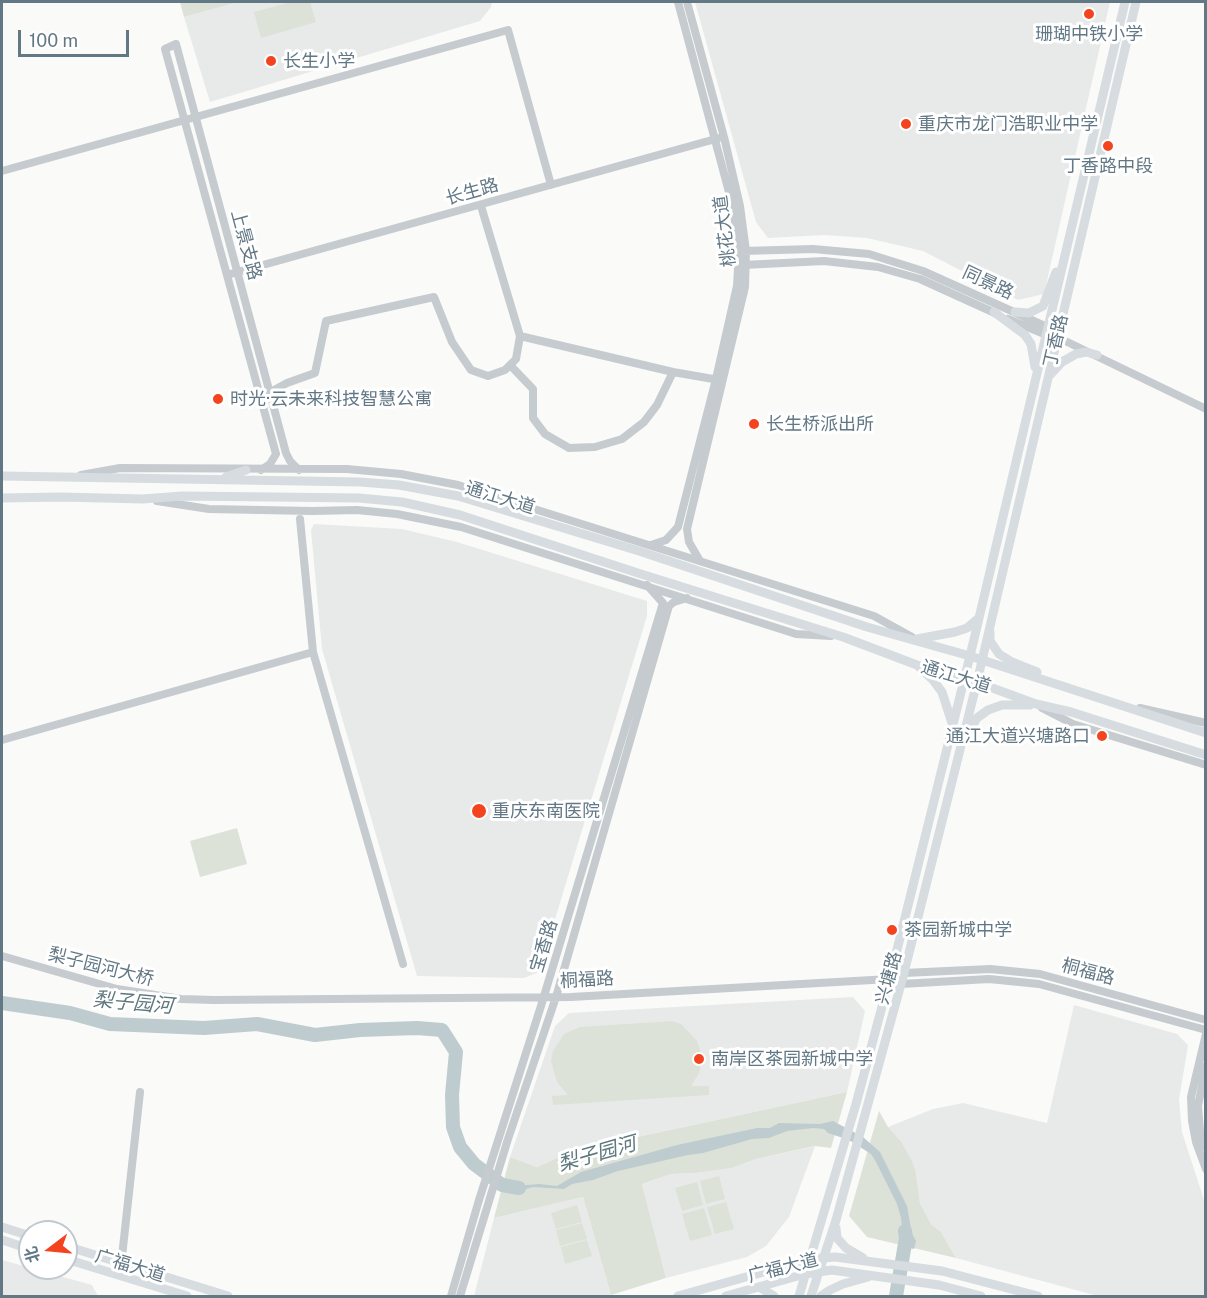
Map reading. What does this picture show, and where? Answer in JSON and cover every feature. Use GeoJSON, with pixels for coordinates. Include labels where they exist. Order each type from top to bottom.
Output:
{"type":"FeatureCollection","features":[{"type":"Feature","properties":{"kind":"main road","name":"丁香路"},"geometry":{"type":"LineString","coordinates":[[970,656],[1125,2]]}},
{"type":"Feature","properties":{"kind":"main road","name":"丁香路"},"geometry":{"type":"LineString","coordinates":[[976,682],[1136,2]]}},
{"type":"Feature","properties":{"kind":"main road"},"geometry":{"type":"LineString","coordinates":[[1015,312],[1029,313],[1042,306],[1052,279],[1063,259]]}},
{"type":"Feature","properties":{"kind":"main road"},"geometry":{"type":"LineString","coordinates":[[994,312],[1028,339],[1033,350],[1036,375]]}},
{"type":"Feature","properties":{"kind":"main road"},"geometry":{"type":"LineString","coordinates":[[1047,380],[1057,366],[1070,356],[1086,352],[1097,355]]}},
{"type":"Feature","properties":{"kind":"main road"},"geometry":{"type":"LineString","coordinates":[[218,480],[246,470]]}},
{"type":"Feature","properties":{"kind":"main road","name":"通江大道"},"geometry":{"type":"LineString","coordinates":[[2,477],[360,482],[399,485],[458,496],[649,555],[867,627],[981,659],[1206,733]]}},
{"type":"Feature","properties":{"kind":"main road","name":"通江大道"},"geometry":{"type":"LineString","coordinates":[[3,498],[182,496],[359,498],[402,502],[460,515],[843,637],[917,665],[965,678],[1036,704],[1071,712],[1206,755]]}},
{"type":"Feature","properties":{"kind":"main road"},"geometry":{"type":"LineString","coordinates":[[916,639],[961,630],[979,618]]}},
{"type":"Feature","properties":{"kind":"main road"},"geometry":{"type":"LineString","coordinates":[[989,623],[990,641],[999,654],[1065,687]]}},
{"type":"Feature","properties":{"kind":"main road","name":"兴塘路"},"geometry":{"type":"LineString","coordinates":[[799,1296],[890,980],[970,656]]}},
{"type":"Feature","properties":{"kind":"main road"},"geometry":{"type":"LineString","coordinates":[[917,665],[942,692],[953,724]]}},
{"type":"Feature","properties":{"kind":"main road","name":"兴塘路"},"geometry":{"type":"LineString","coordinates":[[811,1296],[836,1220],[904,974],[976,682]]}},
{"type":"Feature","properties":{"kind":"main road"},"geometry":{"type":"LineString","coordinates":[[959,751],[974,723],[982,714],[1002,705],[1036,704]]}},
{"type":"Feature","properties":{"kind":"main road"},"geometry":{"type":"LineString","coordinates":[[836,1220],[837,1238],[846,1248],[867,1260]]}},
{"type":"Feature","properties":{"kind":"main road"},"geometry":{"type":"LineString","coordinates":[[2,1227],[18,1232]]}},
{"type":"Feature","properties":{"kind":"main road"},"geometry":{"type":"LineString","coordinates":[[2,1240],[18,1245]]}},
{"type":"Feature","properties":{"kind":"main road","name":"广福大道"},"geometry":{"type":"LineString","coordinates":[[78,1250],[228,1296]]}},
{"type":"Feature","properties":{"kind":"main road","name":"广福大道"},"geometry":{"type":"LineString","coordinates":[[678,1296],[810,1260],[841,1257],[942,1271],[1038,1296]]}},
{"type":"Feature","properties":{"kind":"main road","name":"广福大道"},"geometry":{"type":"LineString","coordinates":[[78,1263],[188,1296]]}},
{"type":"Feature","properties":{"kind":"main road","name":"广福大道"},"geometry":{"type":"LineString","coordinates":[[726,1296],[805,1274],[832,1270],[939,1285],[981,1296]]}},
{"type":"Feature","properties":{"kind":"main road"},"geometry":{"type":"LineString","coordinates":[[821,1296],[843,1284],[874,1276]]}},
{"type":"Feature","properties":{"kind":"main road"},"geometry":{"type":"LineString","coordinates":[[759,1287],[774,1296]]}},
{"type":"Feature","properties":{"kind":"street","name":"桃花大道"},"geometry":{"type":"LineString","coordinates":[[678,2],[720,138]]}},
{"type":"Feature","properties":{"kind":"street","name":"桃花大道"},"geometry":{"type":"LineString","coordinates":[[687,2],[720,138],[742,251],[742,265],[720,380],[687,529],[689,542],[700,561]]}},
{"type":"Feature","properties":{"kind":"street"},"geometry":{"type":"LineString","coordinates":[[2,171],[507,30],[551,186]]}},
{"type":"Feature","properties":{"kind":"street","name":"上景支路"},"geometry":{"type":"LineString","coordinates":[[261,470],[270,464],[276,454],[165,49],[176,44],[286,453],[299,470]]}},
{"type":"Feature","properties":{"kind":"street","name":"长生路"},"geometry":{"type":"LineString","coordinates":[[227,275],[720,138]]}},
{"type":"Feature","properties":{"kind":"street"},"geometry":{"type":"LineString","coordinates":[[261,398],[287,383],[315,373],[326,321],[434,297],[452,342],[471,370],[488,376],[505,370],[516,359],[520,336],[481,206]]}},
{"type":"Feature","properties":{"kind":"street","name":"同景路"},"geometry":{"type":"LineString","coordinates":[[742,251],[813,249],[869,254],[944,279],[1015,312],[1046,332],[1206,409]]}},
{"type":"Feature","properties":{"kind":"street"},"geometry":{"type":"LineString","coordinates":[[742,265],[824,261],[878,267],[931,283],[994,312],[1046,332]]}},
{"type":"Feature","properties":{"kind":"street"},"geometry":{"type":"LineString","coordinates":[[520,336],[673,372],[720,380]]}},
{"type":"Feature","properties":{"kind":"street"},"geometry":{"type":"LineString","coordinates":[[510,365],[533,389],[533,418],[545,434],[569,448],[596,447],[622,439],[644,422],[657,405],[673,372]]}},
{"type":"Feature","properties":{"kind":"street","name":"桃花大道"},"geometry":{"type":"LineString","coordinates":[[651,545],[666,540],[678,527],[720,380]]}},
{"type":"Feature","properties":{"kind":"street","name":"通江大道"},"geometry":{"type":"LineString","coordinates":[[63,478],[120,468],[347,469],[401,474],[458,485],[874,616],[916,639]]}},
{"type":"Feature","properties":{"kind":"street","name":"通江大道"},"geometry":{"type":"LineString","coordinates":[[143,498],[209,509],[367,511],[397,514],[461,527],[796,634],[843,637]]}},
{"type":"Feature","properties":{"kind":"street"},"geometry":{"type":"LineString","coordinates":[[282,510],[300,519]]}},
{"type":"Feature","properties":{"kind":"street"},"geometry":{"type":"LineString","coordinates":[[300,519],[312,511]]}},
{"type":"Feature","properties":{"kind":"street"},"geometry":{"type":"LineString","coordinates":[[300,519],[313,652],[403,964]]}},
{"type":"Feature","properties":{"kind":"street"},"geometry":{"type":"LineString","coordinates":[[647,585],[666,605],[687,598]]}},
{"type":"Feature","properties":{"kind":"street","name":"宝香路"},"geometry":{"type":"LineString","coordinates":[[460,1296],[508,1139],[556,997],[666,605]]}},
{"type":"Feature","properties":{"kind":"street","name":"宝香路"},"geometry":{"type":"LineString","coordinates":[[452,1296],[499,1135],[666,605]]}},
{"type":"Feature","properties":{"kind":"street"},"geometry":{"type":"LineString","coordinates":[[2,740],[313,652]]}},
{"type":"Feature","properties":{"kind":"street","name":"通江大道"},"geometry":{"type":"LineString","coordinates":[[1110,702],[1206,723]]}},
{"type":"Feature","properties":{"kind":"street","name":"通江大道"},"geometry":{"type":"LineString","coordinates":[[1036,704],[1073,724],[1206,765]]}},
{"type":"Feature","properties":{"kind":"street","name":"梨子园河大桥"},"geometry":{"type":"LineString","coordinates":[[2,956],[117,989],[148,995],[214,1000]]}},
{"type":"Feature","properties":{"kind":"street","name":"桐福路"},"geometry":{"type":"LineString","coordinates":[[214,1000],[556,997],[890,980],[904,974],[990,969],[1040,974],[1206,1020]]}},
{"type":"Feature","properties":{"kind":"street","name":"桐福路"},"geometry":{"type":"LineString","coordinates":[[890,980],[901,984],[989,979],[1039,984],[1206,1032]]}},
{"type":"Feature","properties":{"kind":"street"},"geometry":{"type":"LineString","coordinates":[[1206,1032],[1191,1097],[1196,1142],[1206,1169]]}},
{"type":"Feature","properties":{"kind":"street"},"geometry":{"type":"LineString","coordinates":[[1206,1066],[1198,1106],[1200,1131],[1206,1147]]}},
{"type":"Feature","properties":{"kind":"street"},"geometry":{"type":"LineString","coordinates":[[120,1275],[140,1092]]}},
{"type":"Feature","properties":{"kind":"shaded area"},"geometry":{"type":"Polygon","coordinates":[[[180,2],[239,2],[184,17],[180,2]]]}},
{"type":"Feature","properties":{"kind":"shaded area","name":"长生小学"},"geometry":{"type":"Polygon","coordinates":[[[239,2],[492,2],[491,7],[480,21],[210,102],[184,17],[239,2]]]}},
{"type":"Feature","properties":{"kind":"shaded area"},"geometry":{"type":"Polygon","coordinates":[[[291,2],[310,2],[316,22],[261,38],[254,12],[291,2]]]}},
{"type":"Feature","properties":{"kind":"shaded area","name":"重庆市龙门浩职业中学"},"geometry":{"type":"Polygon","coordinates":[[[695,2],[1110,2],[1044,294],[1018,300],[923,251],[867,238],[825,235],[768,238],[756,222],[695,2]]]}},
{"type":"Feature","properties":{"kind":"shaded area","name":"重庆东南医院"},"geometry":{"type":"Polygon","coordinates":[[[314,524],[402,529],[457,542],[647,601],[647,616],[539,972],[524,978],[417,976],[322,649],[311,530],[314,524]]]}},
{"type":"Feature","properties":{"kind":"shaded area"},"geometry":{"type":"Polygon","coordinates":[[[237,828],[247,864],[200,877],[190,841],[237,828]]]}},
{"type":"Feature","properties":{"kind":"shaded area","name":"南岸区茶园新城中学"},"geometry":{"type":"Polygon","coordinates":[[[853,997],[865,1011],[847,1092],[572,1151],[537,1167],[510,1157],[555,1026],[569,1013],[853,997]]]}},
{"type":"Feature","properties":{"kind":"shaded area"},"geometry":{"type":"Polygon","coordinates":[[[1074,1005],[1177,1034],[1188,1045],[1179,1100],[1182,1132],[1205,1203],[1205,1296],[1098,1296],[956,1258],[941,1232],[931,1224],[920,1203],[916,1173],[888,1127],[933,1109],[963,1103],[1047,1123],[1074,1005]]]}},
{"type":"Feature","properties":{"kind":"shaded area"},"geometry":{"type":"Polygon","coordinates":[[[672,1021],[681,1024],[697,1041],[701,1053],[701,1065],[691,1086],[709,1086],[709,1095],[553,1105],[552,1096],[568,1095],[557,1082],[551,1061],[553,1051],[564,1034],[580,1027],[672,1021]]]}},
{"type":"Feature","properties":{"kind":"shaded area"},"geometry":{"type":"Polygon","coordinates":[[[847,1092],[831,1148],[814,1146],[756,1159],[732,1168],[671,1174],[642,1184],[666,1278],[611,1295],[583,1197],[494,1218],[510,1157],[537,1167],[572,1151],[847,1092]]]}},
{"type":"Feature","properties":{"kind":"shaded area"},"geometry":{"type":"Polygon","coordinates":[[[879,1111],[912,1161],[920,1203],[931,1224],[941,1232],[956,1258],[867,1237],[849,1216],[879,1111]]]}},
{"type":"Feature","properties":{"kind":"shaded area"},"geometry":{"type":"Polygon","coordinates":[[[833,1121],[863,1137],[880,1152],[907,1206],[912,1234],[916,1241],[914,1249],[901,1246],[903,1238],[897,1204],[871,1154],[849,1140],[828,1133],[824,1129],[787,1131],[769,1138],[752,1139],[703,1153],[618,1171],[593,1180],[572,1184],[564,1189],[533,1187],[519,1191],[501,1189],[504,1180],[515,1186],[539,1184],[557,1186],[581,1172],[677,1145],[757,1128],[770,1128],[779,1123],[820,1124],[833,1121]]]}},
{"type":"Feature","properties":{"kind":"shaded area"},"geometry":{"type":"Polygon","coordinates":[[[815,1146],[789,1217],[766,1246],[747,1257],[666,1278],[642,1184],[671,1174],[732,1168],[756,1159],[815,1146]]]}},
{"type":"Feature","properties":{"kind":"shaded area"},"geometry":{"type":"Polygon","coordinates":[[[719,1176],[725,1199],[706,1204],[700,1181],[719,1176]]]}},
{"type":"Feature","properties":{"kind":"shaded area"},"geometry":{"type":"Polygon","coordinates":[[[697,1182],[703,1205],[682,1211],[675,1188],[697,1182]]]}},
{"type":"Feature","properties":{"kind":"shaded area"},"geometry":{"type":"Polygon","coordinates":[[[583,1197],[611,1295],[474,1296],[494,1218],[583,1197]]]}},
{"type":"Feature","properties":{"kind":"shaded area"},"geometry":{"type":"Polygon","coordinates":[[[726,1202],[734,1229],[715,1234],[707,1207],[726,1202]]]}},
{"type":"Feature","properties":{"kind":"shaded area"},"geometry":{"type":"Polygon","coordinates":[[[577,1205],[582,1222],[556,1229],[551,1213],[577,1205]]]}},
{"type":"Feature","properties":{"kind":"shaded area"},"geometry":{"type":"Polygon","coordinates":[[[704,1208],[712,1235],[690,1241],[682,1214],[704,1208]]]}},
{"type":"Feature","properties":{"kind":"shaded area"},"geometry":{"type":"Polygon","coordinates":[[[582,1223],[587,1239],[560,1246],[556,1230],[582,1223]]]}},
{"type":"Feature","properties":{"kind":"shaded area"},"geometry":{"type":"Polygon","coordinates":[[[587,1240],[592,1256],[565,1264],[561,1247],[587,1240]]]}},
{"type":"Feature","properties":{"kind":"shaded area"},"geometry":{"type":"Polygon","coordinates":[[[2,1260],[18,1264],[18,1280],[74,1280],[92,1285],[98,1296],[2,1296],[2,1260]]]}},
{"type":"Feature","properties":{"kind":"waterway","name":"梨子园河"},"geometry":{"type":"LineString","coordinates":[[2,1003],[70,1013],[110,1024],[204,1028],[257,1024],[315,1035],[360,1030],[417,1028],[442,1030],[456,1052],[452,1095],[453,1127],[460,1147],[474,1164],[502,1185],[519,1188]]}},
{"type":"Feature","properties":{"kind":"waterway","name":"梨子园河"},"geometry":{"type":"LineString","coordinates":[[896,1296],[906,1238],[905,1231]]}},
{"type":"Feature","properties":{"kind":"place","name":"珊瑚中铁小学"},"geometry":{"type":"Point","coordinates":[1089,14]}},
{"type":"Feature","properties":{"kind":"place","name":"长生小学"},"geometry":{"type":"Point","coordinates":[271,61]}},
{"type":"Feature","properties":{"kind":"place","name":"重庆市龙门浩职业中学"},"geometry":{"type":"Point","coordinates":[906,124]}},
{"type":"Feature","properties":{"kind":"place","name":"丁香路中段"},"geometry":{"type":"Point","coordinates":[1108,146]}},
{"type":"Feature","properties":{"kind":"place","name":"时光·云未来科技智慧公寓"},"geometry":{"type":"Point","coordinates":[218,399]}},
{"type":"Feature","properties":{"kind":"place","name":"长生桥派出所"},"geometry":{"type":"Point","coordinates":[754,424]}},
{"type":"Feature","properties":{"kind":"place","name":"通江大道兴塘路口"},"geometry":{"type":"Point","coordinates":[1102,736]}},
{"type":"Feature","properties":{"kind":"place","name":"重庆东南医院"},"geometry":{"type":"Point","coordinates":[479,811]}},
{"type":"Feature","properties":{"kind":"place","name":"茶园新城中学"},"geometry":{"type":"Point","coordinates":[892,930]}},
{"type":"Feature","properties":{"kind":"place","name":"南岸区茶园新城中学"},"geometry":{"type":"Point","coordinates":[699,1059]}}]}
